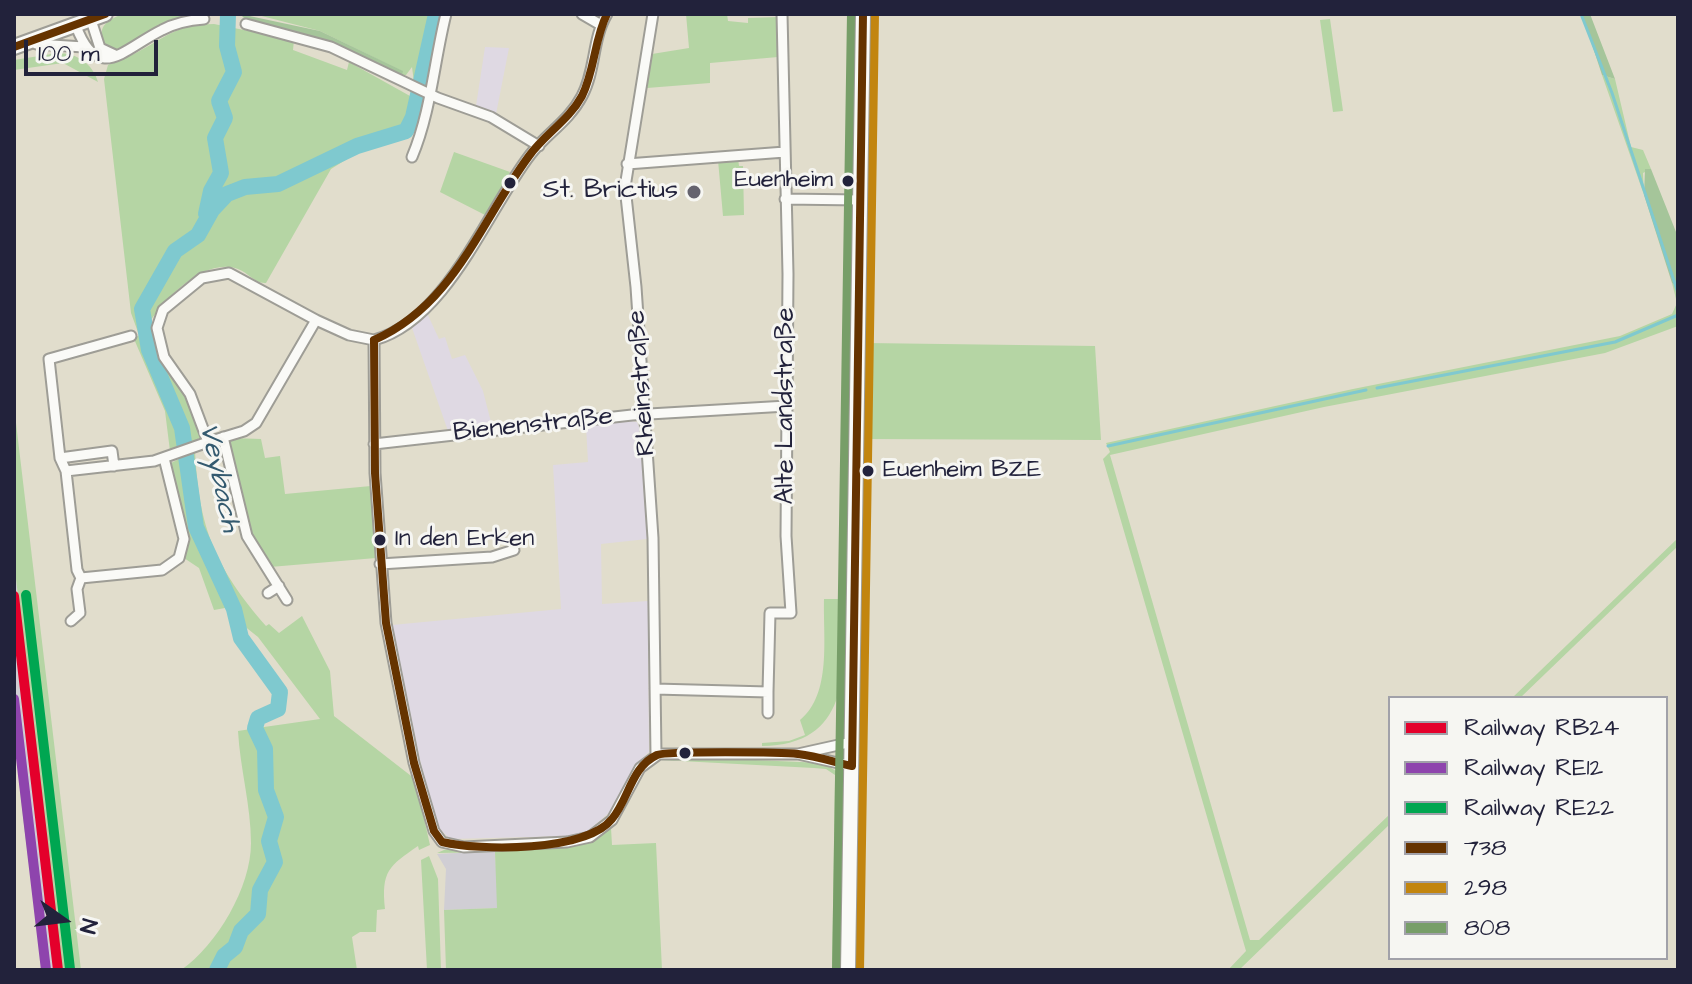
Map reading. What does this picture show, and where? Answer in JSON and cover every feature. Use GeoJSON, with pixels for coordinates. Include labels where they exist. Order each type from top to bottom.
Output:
{"type":"FeatureCollection","features":[{"type":"Feature","properties":{"kind":"main road"},"geometry":{"type":"LineString","coordinates":[[848,970],[863,14]]}},
{"type":"Feature","properties":{"kind":"main road"},"geometry":{"type":"LineString","coordinates":[[19,46],[98,17]]}},
{"type":"Feature","properties":{"kind":"street"},"geometry":{"type":"LineString","coordinates":[[412,157],[446,14]]}},
{"type":"Feature","properties":{"kind":"street"},"geometry":{"type":"LineString","coordinates":[[582,14],[601,25]]}},
{"type":"Feature","properties":{"kind":"street"},"geometry":{"type":"LineString","coordinates":[[208,442],[190,394],[164,357],[158,337],[158,318],[169,303],[193,284],[221,272],[238,277],[316,320],[374,340],[407,322],[447,284],[518,172],[539,146],[564,123],[583,95],[601,25],[607,14]]}},
{"type":"Feature","properties":{"kind":"street","name":"Rheinstraße"},"geometry":{"type":"LineString","coordinates":[[653,14],[641,102],[627,164],[626,196],[636,287],[655,571],[656,755]]}},
{"type":"Feature","properties":{"kind":"street","name":"Alte Landstraße"},"geometry":{"type":"LineString","coordinates":[[768,692],[770,613],[791,613],[786,536],[782,14]]}},
{"type":"Feature","properties":{"kind":"street"},"geometry":{"type":"LineString","coordinates":[[98,17],[100,48],[115,55]]}},
{"type":"Feature","properties":{"kind":"street"},"geometry":{"type":"LineString","coordinates":[[19,46],[64,43],[84,47],[97,57],[115,55],[130,51],[168,27],[204,19]]}},
{"type":"Feature","properties":{"kind":"street"},"geometry":{"type":"LineString","coordinates":[[246,24],[331,47],[413,87],[491,117],[539,146]]}},
{"type":"Feature","properties":{"kind":"street"},"geometry":{"type":"LineString","coordinates":[[76,26],[84,47]]}},
{"type":"Feature","properties":{"kind":"street"},"geometry":{"type":"LineString","coordinates":[[627,164],[785,152]]}},
{"type":"Feature","properties":{"kind":"street"},"geometry":{"type":"LineString","coordinates":[[785,199],[860,200]]}},
{"type":"Feature","properties":{"kind":"street"},"geometry":{"type":"LineString","coordinates":[[66,471],[164,458],[256,423],[316,320]]}},
{"type":"Feature","properties":{"kind":"street"},"geometry":{"type":"LineString","coordinates":[[71,621],[80,613],[77,589],[81,578],[77,570],[66,471],[60,458],[49,359],[131,336]]}},
{"type":"Feature","properties":{"kind":"street"},"geometry":{"type":"LineString","coordinates":[[374,340],[374,444],[386,623],[414,763],[434,831],[442,842],[458,848],[567,842],[590,837],[612,820],[640,768],[656,755],[798,754],[852,742]]}},
{"type":"Feature","properties":{"kind":"street","name":"Bienenstraße"},"geometry":{"type":"LineString","coordinates":[[374,444],[645,416],[787,406]]}},
{"type":"Feature","properties":{"kind":"street"},"geometry":{"type":"LineString","coordinates":[[223,437],[247,536],[287,600]]}},
{"type":"Feature","properties":{"kind":"street"},"geometry":{"type":"LineString","coordinates":[[60,458],[112,451],[114,466]]}},
{"type":"Feature","properties":{"kind":"street"},"geometry":{"type":"LineString","coordinates":[[81,578],[159,570],[179,558],[184,539],[164,458]]}},
{"type":"Feature","properties":{"kind":"street"},"geometry":{"type":"LineString","coordinates":[[380,564],[492,557],[514,550]]}},
{"type":"Feature","properties":{"kind":"street"},"geometry":{"type":"LineString","coordinates":[[268,593],[279,586]]}},
{"type":"Feature","properties":{"kind":"street"},"geometry":{"type":"LineString","coordinates":[[655,689],[768,692],[768,713]]}},
{"type":"Feature","properties":{"kind":"street"},"geometry":{"type":"LineString","coordinates":[[798,754],[852,766]]}},
{"type":"Feature","properties":{"kind":"shaded area"},"geometry":{"type":"Polygon","coordinates":[[[485,47],[509,48],[496,114],[476,106],[485,47]]]}},
{"type":"Feature","properties":{"kind":"shaded area"},"geometry":{"type":"Polygon","coordinates":[[[426,311],[439,339],[445,337],[452,359],[465,355],[483,391],[492,426],[448,431],[411,325],[426,311]]]}},
{"type":"Feature","properties":{"kind":"shaded area"},"geometry":{"type":"Polygon","coordinates":[[[637,422],[640,429],[647,539],[601,544],[602,604],[648,601],[649,752],[635,765],[611,811],[587,832],[571,836],[450,839],[438,827],[420,760],[392,625],[561,609],[553,465],[588,462],[586,426],[637,422]]]}},
{"type":"Feature","properties":{"kind":"shaded area"},"geometry":{"type":"Polygon","coordinates":[[[14,562],[62,970],[49,970],[20,732],[14,680],[14,562]]]}},
{"type":"Feature","properties":{"kind":"shaded area"},"geometry":{"type":"Polygon","coordinates":[[[495,851],[498,908],[444,910],[446,869],[437,854],[495,851]]]}},
{"type":"Feature","properties":{"kind":"green space"},"geometry":{"type":"Polygon","coordinates":[[[122,14],[215,14],[188,21],[135,45],[111,49],[103,43],[103,28],[122,14]]]}},
{"type":"Feature","properties":{"kind":"green space"},"geometry":{"type":"Polygon","coordinates":[[[240,14],[320,31],[403,71],[402,75],[323,39],[244,18],[240,14]]]}},
{"type":"Feature","properties":{"kind":"green space"},"geometry":{"type":"Polygon","coordinates":[[[254,14],[443,14],[427,87],[414,82],[412,67],[406,75],[402,75],[402,71],[320,31],[254,14]]]}},
{"type":"Feature","properties":{"kind":"green space"},"geometry":{"type":"Polygon","coordinates":[[[686,14],[727,14],[728,21],[748,23],[748,18],[779,17],[778,57],[710,63],[710,83],[647,88],[652,54],[689,48],[686,14]]]}},
{"type":"Feature","properties":{"kind":"green space"},"geometry":{"type":"Polygon","coordinates":[[[1582,14],[1590,14],[1615,79],[1602,75],[1582,14]]]}},
{"type":"Feature","properties":{"kind":"green space"},"geometry":{"type":"Polygon","coordinates":[[[1330,19],[1343,111],[1333,112],[1320,20],[1330,19]]]}},
{"type":"Feature","properties":{"kind":"green space"},"geometry":{"type":"Polygon","coordinates":[[[214,24],[294,40],[293,50],[347,70],[349,62],[410,96],[413,92],[424,96],[409,136],[363,149],[331,169],[266,283],[238,269],[212,269],[187,282],[156,313],[149,323],[154,327],[160,357],[187,394],[201,437],[188,445],[182,419],[146,331],[148,351],[183,446],[170,451],[165,411],[134,339],[139,335],[131,313],[104,79],[108,65],[170,34],[189,27],[214,24]]]}},
{"type":"Feature","properties":{"kind":"green space"},"geometry":{"type":"Polygon","coordinates":[[[58,53],[83,61],[98,82],[63,63],[14,70],[14,60],[58,53]]]}},
{"type":"Feature","properties":{"kind":"green space"},"geometry":{"type":"Polygon","coordinates":[[[1602,75],[1615,79],[1631,147],[1643,150],[1651,169],[1643,173],[1644,195],[1602,75]]]}},
{"type":"Feature","properties":{"kind":"green space"},"geometry":{"type":"Polygon","coordinates":[[[454,152],[510,172],[487,216],[440,192],[454,152]]]}},
{"type":"Feature","properties":{"kind":"green space"},"geometry":{"type":"Polygon","coordinates":[[[738,158],[739,166],[743,166],[744,215],[723,216],[718,160],[738,158]]]}},
{"type":"Feature","properties":{"kind":"green space"},"geometry":{"type":"Polygon","coordinates":[[[1645,169],[1651,169],[1678,237],[1678,288],[1672,283],[1644,195],[1645,169]]]}},
{"type":"Feature","properties":{"kind":"green space"},"geometry":{"type":"Polygon","coordinates":[[[1672,283],[1678,288],[1678,326],[1605,353],[1324,407],[1110,455],[1250,940],[1259,940],[1388,816],[1388,826],[1239,970],[1228,970],[1246,951],[1103,459],[1110,452],[1106,443],[1353,389],[1620,336],[1672,314],[1677,303],[1672,283]]]}},
{"type":"Feature","properties":{"kind":"green space"},"geometry":{"type":"Polygon","coordinates":[[[866,343],[1095,346],[1101,440],[865,439],[866,343]]]}},
{"type":"Feature","properties":{"kind":"green space"},"geometry":{"type":"Polygon","coordinates":[[[14,406],[81,970],[62,970],[14,562],[14,406]]]}},
{"type":"Feature","properties":{"kind":"green space"},"geometry":{"type":"Polygon","coordinates":[[[232,438],[261,439],[265,458],[280,456],[285,494],[371,486],[376,558],[270,567],[243,509],[228,447],[232,438]]]}},
{"type":"Feature","properties":{"kind":"green space"},"geometry":{"type":"Polygon","coordinates":[[[195,451],[206,525],[213,546],[234,585],[266,626],[269,624],[279,633],[302,616],[330,671],[334,716],[415,779],[430,845],[419,850],[418,846],[389,871],[384,886],[385,909],[377,910],[376,932],[360,932],[352,937],[357,970],[219,970],[262,915],[264,892],[280,862],[272,844],[279,814],[268,783],[269,750],[257,728],[320,719],[258,637],[243,625],[236,606],[214,610],[199,568],[184,558],[187,539],[171,463],[195,451]]]}},
{"type":"Feature","properties":{"kind":"green space"},"geometry":{"type":"Polygon","coordinates":[[[863,451],[865,771],[859,970],[854,970],[863,451]]]}},
{"type":"Feature","properties":{"kind":"green space"},"geometry":{"type":"Polygon","coordinates":[[[1678,538],[1678,546],[1522,696],[1514,696],[1678,538]]]}},
{"type":"Feature","properties":{"kind":"green space"},"geometry":{"type":"Polygon","coordinates":[[[824,599],[838,599],[843,604],[844,655],[836,700],[827,719],[812,733],[791,742],[762,746],[762,743],[789,741],[805,735],[800,720],[817,696],[824,664],[824,599]]]}},
{"type":"Feature","properties":{"kind":"green space"},"geometry":{"type":"Polygon","coordinates":[[[14,680],[49,970],[44,970],[24,826],[14,680]]]}},
{"type":"Feature","properties":{"kind":"green space"},"geometry":{"type":"Polygon","coordinates":[[[251,729],[261,752],[262,793],[273,814],[266,841],[270,866],[256,890],[253,916],[232,938],[233,945],[220,957],[214,970],[181,970],[219,930],[230,914],[245,878],[251,829],[238,731],[251,729]]]}},
{"type":"Feature","properties":{"kind":"green space"},"geometry":{"type":"Polygon","coordinates":[[[687,757],[823,763],[836,771],[840,783],[837,970],[832,970],[835,775],[826,769],[661,760],[687,761],[687,757]]]}},
{"type":"Feature","properties":{"kind":"green space"},"geometry":{"type":"Polygon","coordinates":[[[611,828],[612,845],[656,843],[662,970],[446,970],[444,910],[497,908],[495,852],[437,853],[444,850],[576,846],[592,841],[611,828]]]}},
{"type":"Feature","properties":{"kind":"green space"},"geometry":{"type":"Polygon","coordinates":[[[429,856],[438,879],[441,970],[427,970],[421,860],[429,856]]]}},
{"type":"Feature","properties":{"kind":"waterway"},"geometry":{"type":"LineString","coordinates":[[206,214],[211,191],[221,173],[215,138],[225,118],[219,101],[234,72],[227,46],[228,14]]}},
{"type":"Feature","properties":{"kind":"waterway","name":"Veybach"},"geometry":{"type":"LineString","coordinates":[[217,970],[224,956],[235,947],[241,931],[258,914],[260,890],[275,862],[269,841],[276,817],[266,790],[265,749],[255,728],[258,718],[278,709],[280,692],[241,638],[234,609],[196,527],[182,428],[149,350],[142,309],[175,251],[198,235],[212,210],[227,194],[245,187],[278,184],[357,146],[406,131],[413,117],[436,14]]}},
{"type":"Feature","properties":{"kind":"waterway"},"geometry":{"type":"LineString","coordinates":[[1581,14],[1612,93],[1678,293]]}},
{"type":"Feature","properties":{"kind":"waterway"},"geometry":{"type":"LineString","coordinates":[[1377,388],[1615,342],[1678,315]]}},
{"type":"Feature","properties":{"kind":"waterway"},"geometry":{"type":"LineString","coordinates":[[1108,446],[1366,390]]}},
{"type":"Feature","properties":{"kind":"rail line","name":"RE22"},"geometry":{"type":"LineString","coordinates":[[26,595],[70,969]]}},
{"type":"Feature","properties":{"kind":"rail line","name":"RB24"},"geometry":{"type":"LineString","coordinates":[[14,596],[58,970]]}},
{"type":"Feature","properties":{"kind":"rail line","name":"RE12"},"geometry":{"type":"LineString","coordinates":[[14,699],[46,970]]}},
{"type":"Feature","properties":{"kind":"transit line","name":"738"},"geometry":{"type":"LineString","coordinates":[[14,47],[105,14]]}},
{"type":"Feature","properties":{"kind":"transit line","name":"738"},"geometry":{"type":"LineString","coordinates":[[374,340],[402,325],[445,284],[529,156],[577,105],[590,76],[599,34],[607,14]]}},
{"type":"Feature","properties":{"kind":"transit line","name":"808"},"geometry":{"type":"LineString","coordinates":[[836,970],[851,14]]}},
{"type":"Feature","properties":{"kind":"transit line","name":"738"},"geometry":{"type":"LineString","coordinates":[[374,340],[375,473],[386,623],[414,763],[434,831],[442,842],[506,847],[580,838],[599,830],[612,819],[641,767],[657,755],[788,753],[852,766],[863,14]]}},
{"type":"Feature","properties":{"kind":"transit line","name":"298"},"geometry":{"type":"LineString","coordinates":[[860,970],[875,14]]}},
{"type":"Feature","properties":{"kind":"place","name":"Euenheim"},"geometry":{"type":"Point","coordinates":[848,181]}},
{"type":"Feature","properties":{"kind":"place","name":"St. Brictius"},"geometry":{"type":"Point","coordinates":[694,192]}},
{"type":"Feature","properties":{"kind":"place","name":"Euenheim BZE"},"geometry":{"type":"Point","coordinates":[868,471]}},
{"type":"Feature","properties":{"kind":"place","name":"In den Erken"},"geometry":{"type":"Point","coordinates":[380,540]}}]}
